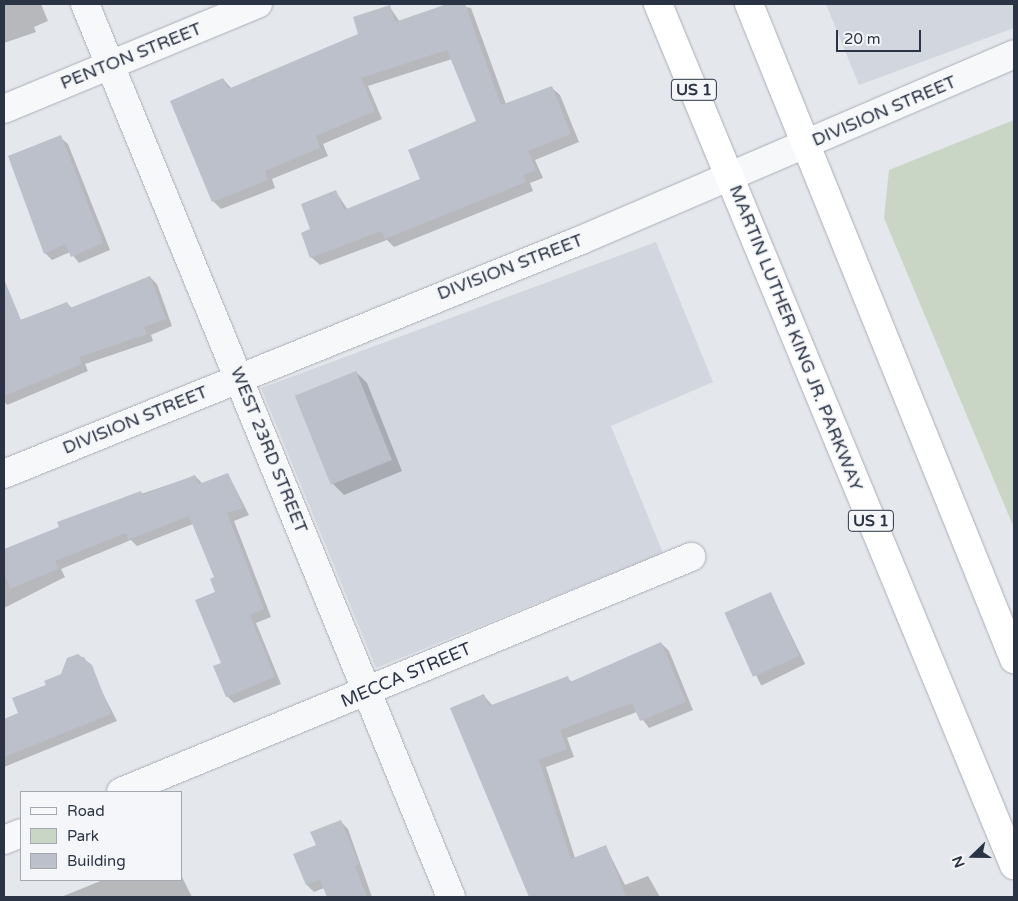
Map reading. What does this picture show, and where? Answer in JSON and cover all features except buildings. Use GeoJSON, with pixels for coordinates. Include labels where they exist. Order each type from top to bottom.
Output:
{"type":"FeatureCollection","features":[{"type":"Feature","properties":{"kind":"highway","name":"MARTIN LUTHER KING JR. PARKWAY"},"geometry":{"type":"LineString","coordinates":[[658,4],[1014,865]]}},
{"type":"Feature","properties":{"kind":"highway"},"geometry":{"type":"LineString","coordinates":[[749,4],[808,144],[1014,659]]}},
{"type":"Feature","properties":{"kind":"street","name":"WEST 23RD STREET"},"geometry":{"type":"LineString","coordinates":[[85,4],[240,377],[451,897]]}},
{"type":"Feature","properties":{"kind":"street","name":"PENTON STREET"},"geometry":{"type":"LineString","coordinates":[[4,108],[258,4]]}},
{"type":"Feature","properties":{"kind":"street","name":"DIVISION STREET"},"geometry":{"type":"LineString","coordinates":[[4,474],[808,144],[1014,54]]}},
{"type":"Feature","properties":{"kind":"street","name":"MECCA STREET"},"geometry":{"type":"LineString","coordinates":[[123,791],[691,558]]}},
{"type":"Feature","properties":{"kind":"street"},"geometry":{"type":"LineString","coordinates":[[4,840],[20,833]]}},
{"type":"Feature","properties":{"kind":"shaded area"},"geometry":{"type":"Polygon","coordinates":[[[826,4],[1014,4],[1014,28],[859,85],[826,4]]]}},
{"type":"Feature","properties":{"kind":"shaded area"},"geometry":{"type":"Polygon","coordinates":[[[656,242],[713,382],[611,426],[663,553],[376,668],[261,388],[656,242]]]}},
{"type":"Feature","properties":{"kind":"green space"},"geometry":{"type":"Polygon","coordinates":[[[1014,120],[1014,528],[884,218],[889,170],[1014,120]]]}}]}
